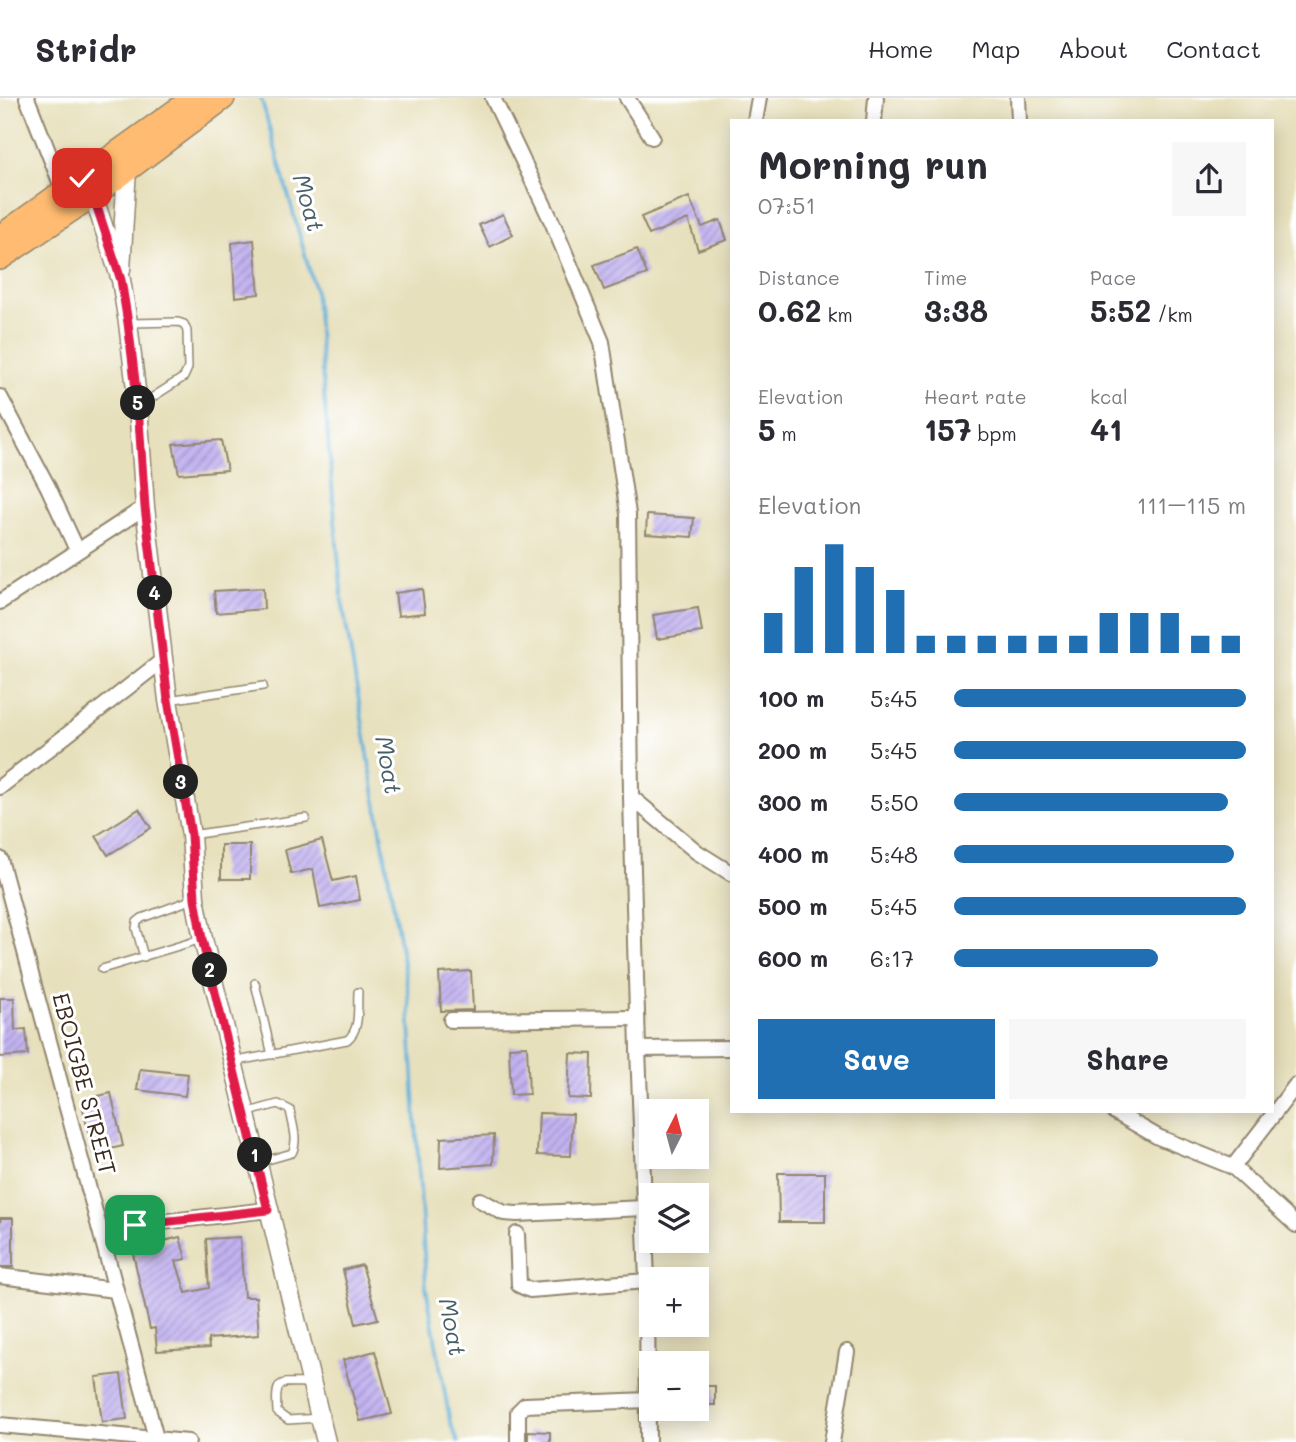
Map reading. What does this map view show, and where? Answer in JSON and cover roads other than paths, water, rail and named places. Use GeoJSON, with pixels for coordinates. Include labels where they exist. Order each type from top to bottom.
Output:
{"type":"FeatureCollection","features":[{"type":"Feature","properties":{"kind":"highway"},"geometry":{"type":"LineString","coordinates":[[124,160],[194,98]]}},
{"type":"Feature","properties":{"kind":"highway"},"geometry":{"type":"LineString","coordinates":[[0,237],[223,98]]}},
{"type":"Feature","properties":{"kind":"highway"},"geometry":{"type":"LineString","coordinates":[[0,258],[80,188]]}},
{"type":"Feature","properties":{"kind":"street"},"geometry":{"type":"LineString","coordinates":[[27,98],[80,188],[121,280]]}},
{"type":"Feature","properties":{"kind":"street"},"geometry":{"type":"LineString","coordinates":[[493,98],[552,224],[602,342],[628,514],[631,797],[643,1183]]}},
{"type":"Feature","properties":{"kind":"street"},"geometry":{"type":"LineString","coordinates":[[627,98],[652,137]]}},
{"type":"Feature","properties":{"kind":"street"},"geometry":{"type":"LineString","coordinates":[[755,119],[759,98]]}},
{"type":"Feature","properties":{"kind":"street"},"geometry":{"type":"LineString","coordinates":[[874,119],[876,98]]}},
{"type":"Feature","properties":{"kind":"street"},"geometry":{"type":"LineString","coordinates":[[1018,98],[1019,119]]}},
{"type":"Feature","properties":{"kind":"street"},"geometry":{"type":"LineString","coordinates":[[124,160],[121,280],[138,406],[145,507],[168,700],[191,835],[195,898],[202,939],[326,1442]]}},
{"type":"Feature","properties":{"kind":"street"},"geometry":{"type":"LineString","coordinates":[[0,397],[48,487],[77,550]]}},
{"type":"Feature","properties":{"kind":"street"},"geometry":{"type":"LineString","coordinates":[[0,602],[145,507]]}},
{"type":"Feature","properties":{"kind":"street"},"geometry":{"type":"LineString","coordinates":[[0,787],[163,660]]}},
{"type":"Feature","properties":{"kind":"street"},"geometry":{"type":"LineString","coordinates":[[631,797],[697,852],[730,873]]}},
{"type":"Feature","properties":{"kind":"street","name":"EBOIGBE STREET"},"geometry":{"type":"LineString","coordinates":[[0,859],[157,1441]]}},
{"type":"Feature","properties":{"kind":"street"},"geometry":{"type":"LineString","coordinates":[[452,1020],[637,1018]]}},
{"type":"Feature","properties":{"kind":"street"},"geometry":{"type":"LineString","coordinates":[[638,1049],[730,1048]]}},
{"type":"Feature","properties":{"kind":"street"},"geometry":{"type":"LineString","coordinates":[[1233,1167],[1296,1086]]}},
{"type":"Feature","properties":{"kind":"street"},"geometry":{"type":"LineString","coordinates":[[1116,1113],[1158,1138],[1233,1167],[1296,1225]]}},
{"type":"Feature","properties":{"kind":"street"},"geometry":{"type":"LineString","coordinates":[[480,1200],[504,1213],[517,1214],[639,1208]]}},
{"type":"Feature","properties":{"kind":"street"},"geometry":{"type":"LineString","coordinates":[[135,1225],[268,1210]]}},
{"type":"Feature","properties":{"kind":"street"},"geometry":{"type":"LineString","coordinates":[[517,1234],[519,1285],[530,1290],[639,1282]]}},
{"type":"Feature","properties":{"kind":"street"},"geometry":{"type":"LineString","coordinates":[[0,1276],[115,1290]]}},
{"type":"Feature","properties":{"kind":"street"},"geometry":{"type":"LineString","coordinates":[[832,1442],[847,1352]]}},
{"type":"Feature","properties":{"kind":"street"},"geometry":{"type":"LineString","coordinates":[[518,1442],[518,1412],[525,1405],[639,1400]]}},
{"type":"Feature","properties":{"kind":"street"},"geometry":{"type":"LineString","coordinates":[[648,1421],[648,1442]]}},
{"type":"Feature","properties":{"kind":"street"},"geometry":{"type":"LineString","coordinates":[[0,1424],[188,1442]]}},
{"type":"Feature","properties":{"kind":"lane"},"geometry":{"type":"LineString","coordinates":[[128,323],[177,322],[184,324],[187,331],[188,368],[184,377],[138,406]]}},
{"type":"Feature","properties":{"kind":"lane"},"geometry":{"type":"LineString","coordinates":[[168,700],[263,686]]}},
{"type":"Feature","properties":{"kind":"lane"},"geometry":{"type":"LineString","coordinates":[[191,835],[306,818]]}},
{"type":"Feature","properties":{"kind":"lane"},"geometry":{"type":"LineString","coordinates":[[144,957],[136,928],[137,922],[195,898]]}},
{"type":"Feature","properties":{"kind":"lane"},"geometry":{"type":"LineString","coordinates":[[102,970],[202,939]]}},
{"type":"Feature","properties":{"kind":"lane"},"geometry":{"type":"LineString","coordinates":[[255,983],[271,1055]]}},
{"type":"Feature","properties":{"kind":"lane"},"geometry":{"type":"LineString","coordinates":[[232,1063],[347,1040],[354,1034],[357,1025],[358,992]]}},
{"type":"Feature","properties":{"kind":"lane"},"geometry":{"type":"LineString","coordinates":[[244,1113],[278,1104],[290,1110],[295,1139],[292,1153],[257,1164]]}},
{"type":"Feature","properties":{"kind":"lane"},"geometry":{"type":"LineString","coordinates":[[311,1382],[282,1383],[278,1386],[277,1412],[288,1420],[320,1418]]}},
{"type":"Feature","properties":{"kind":"waterway","name":"Moat"},"geometry":{"type":"LineString","coordinates":[[261,98],[315,290],[342,600],[408,992],[426,1287],[450,1422],[458,1442]]}}]}
